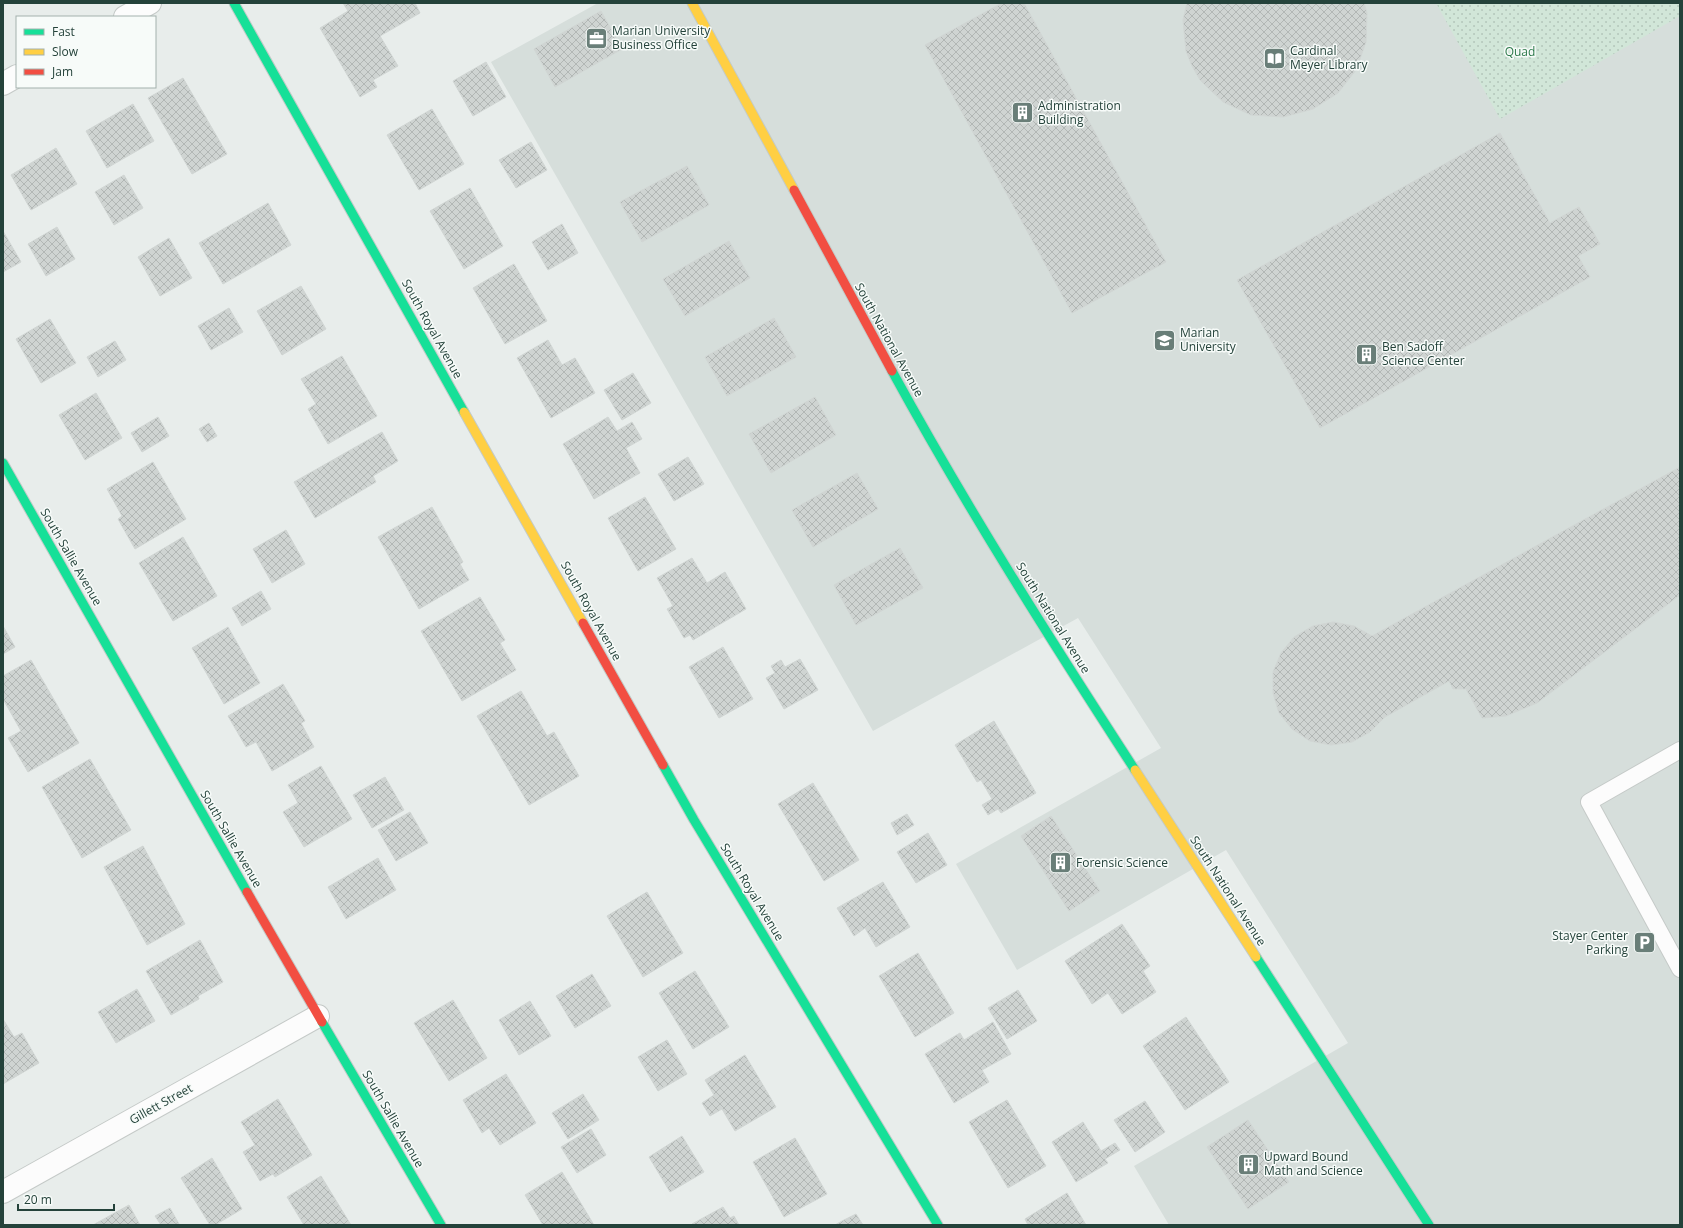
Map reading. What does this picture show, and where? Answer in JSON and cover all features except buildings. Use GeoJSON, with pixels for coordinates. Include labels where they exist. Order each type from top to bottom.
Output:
{"type":"FeatureCollection","features":[{"type":"Feature","properties":{"kind":"street"},"geometry":{"type":"LineString","coordinates":[[126,16],[150,3]]}},
{"type":"Feature","properties":{"kind":"street","name":"South Royal Avenue"},"geometry":{"type":"LineString","coordinates":[[234,3],[694,820],[938,1225]]}},
{"type":"Feature","properties":{"kind":"street","name":"South National Avenue"},"geometry":{"type":"LineString","coordinates":[[692,3],[919,420],[1038,619],[1429,1225]]}},
{"type":"Feature","properties":{"kind":"street"},"geometry":{"type":"LineString","coordinates":[[3,84],[16,77]]}},
{"type":"Feature","properties":{"kind":"street","name":"South Sallie Avenue"},"geometry":{"type":"LineString","coordinates":[[3,462],[318,1016],[441,1225]]}},
{"type":"Feature","properties":{"kind":"street","name":"Gillett Street"},"geometry":{"type":"LineString","coordinates":[[3,1192],[318,1016]]}},
{"type":"Feature","properties":{"kind":"lane"},"geometry":{"type":"LineString","coordinates":[[1680,750],[1589,802],[1680,969]]}},
{"type":"Feature","properties":{"kind":"shaded area","name":"Marian University"},"geometry":{"type":"Polygon","coordinates":[[[598,3],[1680,3],[1680,1225],[1169,1225],[1134,1166],[1348,1043],[1226,850],[1017,970],[956,864],[1161,748],[1078,618],[873,731],[491,62],[598,3]]]}},
{"type":"Feature","properties":{"kind":"green space","name":"Quad"},"geometry":{"type":"Polygon","coordinates":[[[1436,3],[1680,3],[1680,16],[1500,119],[1436,3]]]}},
{"type":"Feature","properties":{"kind":"traffic: fast"},"geometry":{"type":"LineString","coordinates":[[234,3],[464,412]]}},
{"type":"Feature","properties":{"kind":"traffic: fast"},"geometry":{"type":"LineString","coordinates":[[892,371],[979,523],[1135,770]]}},
{"type":"Feature","properties":{"kind":"traffic: fast"},"geometry":{"type":"LineString","coordinates":[[3,463],[247,892]]}},
{"type":"Feature","properties":{"kind":"traffic: fast"},"geometry":{"type":"LineString","coordinates":[[663,765],[694,820],[938,1225]]}},
{"type":"Feature","properties":{"kind":"traffic: fast"},"geometry":{"type":"LineString","coordinates":[[1256,957],[1429,1225]]}},
{"type":"Feature","properties":{"kind":"traffic: fast"},"geometry":{"type":"LineString","coordinates":[[322,1022],[441,1225]]}},
{"type":"Feature","properties":{"kind":"traffic: slow"},"geometry":{"type":"LineString","coordinates":[[692,3],[794,190]]}},
{"type":"Feature","properties":{"kind":"traffic: slow"},"geometry":{"type":"LineString","coordinates":[[464,412],[583,623]]}},
{"type":"Feature","properties":{"kind":"traffic: slow"},"geometry":{"type":"LineString","coordinates":[[1135,770],[1256,957]]}},
{"type":"Feature","properties":{"kind":"traffic: jam"},"geometry":{"type":"LineString","coordinates":[[794,190],[892,371]]}},
{"type":"Feature","properties":{"kind":"traffic: jam"},"geometry":{"type":"LineString","coordinates":[[583,623],[663,765]]}},
{"type":"Feature","properties":{"kind":"traffic: jam"},"geometry":{"type":"LineString","coordinates":[[247,892],[322,1022]]}},
{"type":"Feature","properties":{"kind":"place","name":"Marian University Business Office"},"geometry":{"type":"Point","coordinates":[596,38]}},
{"type":"Feature","properties":{"kind":"place","name":"Cardinal Meyer Library"},"geometry":{"type":"Point","coordinates":[1275,58]}},
{"type":"Feature","properties":{"kind":"place","name":"Administration Building"},"geometry":{"type":"Point","coordinates":[1023,113]}},
{"type":"Feature","properties":{"kind":"place","name":"Marian University"},"geometry":{"type":"Point","coordinates":[1165,340]}},
{"type":"Feature","properties":{"kind":"place","name":"Ben Sadoff Science Center"},"geometry":{"type":"Point","coordinates":[1366,354]}},
{"type":"Feature","properties":{"kind":"place","name":"Forensic Science"},"geometry":{"type":"Point","coordinates":[1060,863]}},
{"type":"Feature","properties":{"kind":"place","name":"Stayer Center Parking"},"geometry":{"type":"Point","coordinates":[1644,943]}},
{"type":"Feature","properties":{"kind":"place","name":"Upward Bound Math and Science"},"geometry":{"type":"Point","coordinates":[1248,1164]}}]}
